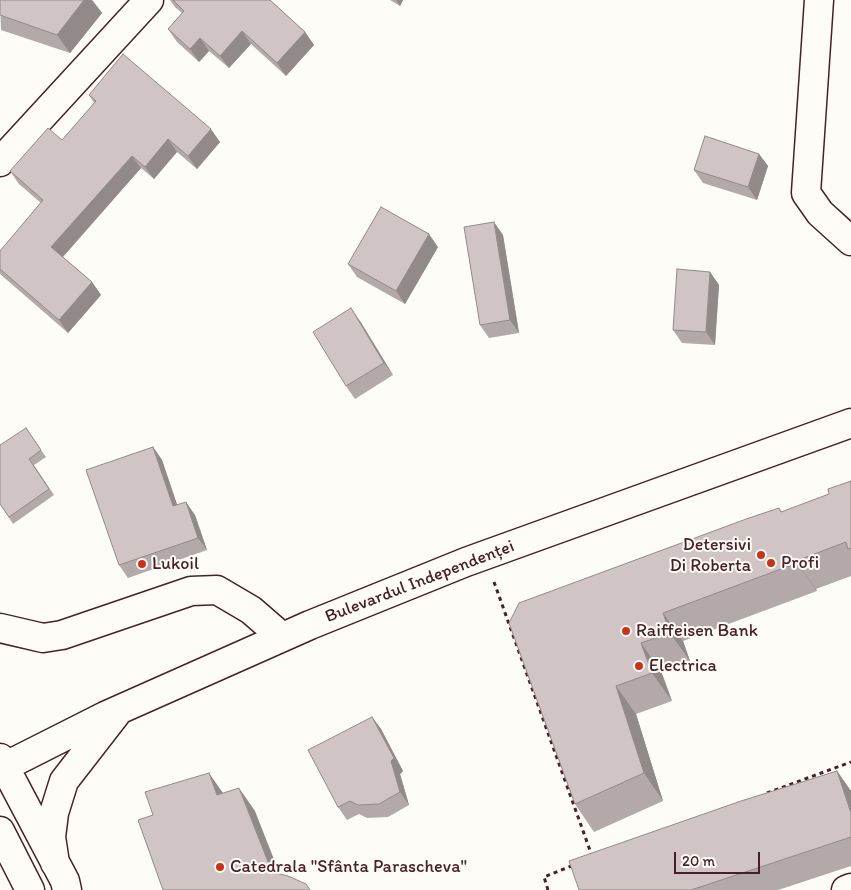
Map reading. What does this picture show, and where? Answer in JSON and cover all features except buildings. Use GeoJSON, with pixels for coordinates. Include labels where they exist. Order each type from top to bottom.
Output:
{"type":"FeatureCollection","features":[{"type":"Feature","properties":{"kind":"main road"},"geometry":{"type":"LineString","coordinates":[[0,162],[149,0]]}},
{"type":"Feature","properties":{"kind":"main road"},"geometry":{"type":"LineString","coordinates":[[814,2],[806,193],[820,213],[851,241]]}},
{"type":"Feature","properties":{"kind":"main road","name":"Bulevardul Independenței"},"geometry":{"type":"LineString","coordinates":[[2,764],[281,636],[484,555],[851,423]]}},
{"type":"Feature","properties":{"kind":"main road"},"geometry":{"type":"LineString","coordinates":[[0,628],[44,638],[62,635],[190,591],[217,590],[251,610],[281,636]]}},
{"type":"Feature","properties":{"kind":"main road"},"geometry":{"type":"LineString","coordinates":[[55,862],[51,837],[54,813],[64,781],[121,708]]}},
{"type":"Feature","properties":{"kind":"main road"},"geometry":{"type":"LineString","coordinates":[[2,764],[55,862],[67,890]]}},
{"type":"Feature","properties":{"kind":"main road"},"geometry":{"type":"LineString","coordinates":[[0,830],[30,889]]}},
{"type":"Feature","properties":{"kind":"main road"},"geometry":{"type":"LineString","coordinates":[[0,855],[30,889]]}},
{"type":"Feature","properties":{"kind":"main road"},"geometry":{"type":"LineString","coordinates":[[846,890],[851,888]]}},
{"type":"Feature","properties":{"kind":"path"},"geometry":{"type":"LineString","coordinates":[[484,555],[592,858],[584,861]]}},
{"type":"Feature","properties":{"kind":"path"},"geometry":{"type":"LineString","coordinates":[[759,796],[851,762]]}},
{"type":"Feature","properties":{"kind":"path"},"geometry":{"type":"LineString","coordinates":[[548,890],[544,877],[576,864]]}},
{"type":"Feature","properties":{"kind":"place","name":"Detersivi Di Roberta"},"geometry":{"type":"Point","coordinates":[761,555]}},
{"type":"Feature","properties":{"kind":"place","name":"Profi"},"geometry":{"type":"Point","coordinates":[771,563]}},
{"type":"Feature","properties":{"kind":"place","name":"Lukoil"},"geometry":{"type":"Point","coordinates":[142,564]}},
{"type":"Feature","properties":{"kind":"place","name":"Raiffeisen Bank"},"geometry":{"type":"Point","coordinates":[626,631]}},
{"type":"Feature","properties":{"kind":"place","name":"Electrica"},"geometry":{"type":"Point","coordinates":[639,666]}},
{"type":"Feature","properties":{"kind":"place","name":"Catedrala \"Sfânta Parascheva\""},"geometry":{"type":"Point","coordinates":[220,867]}}]}
